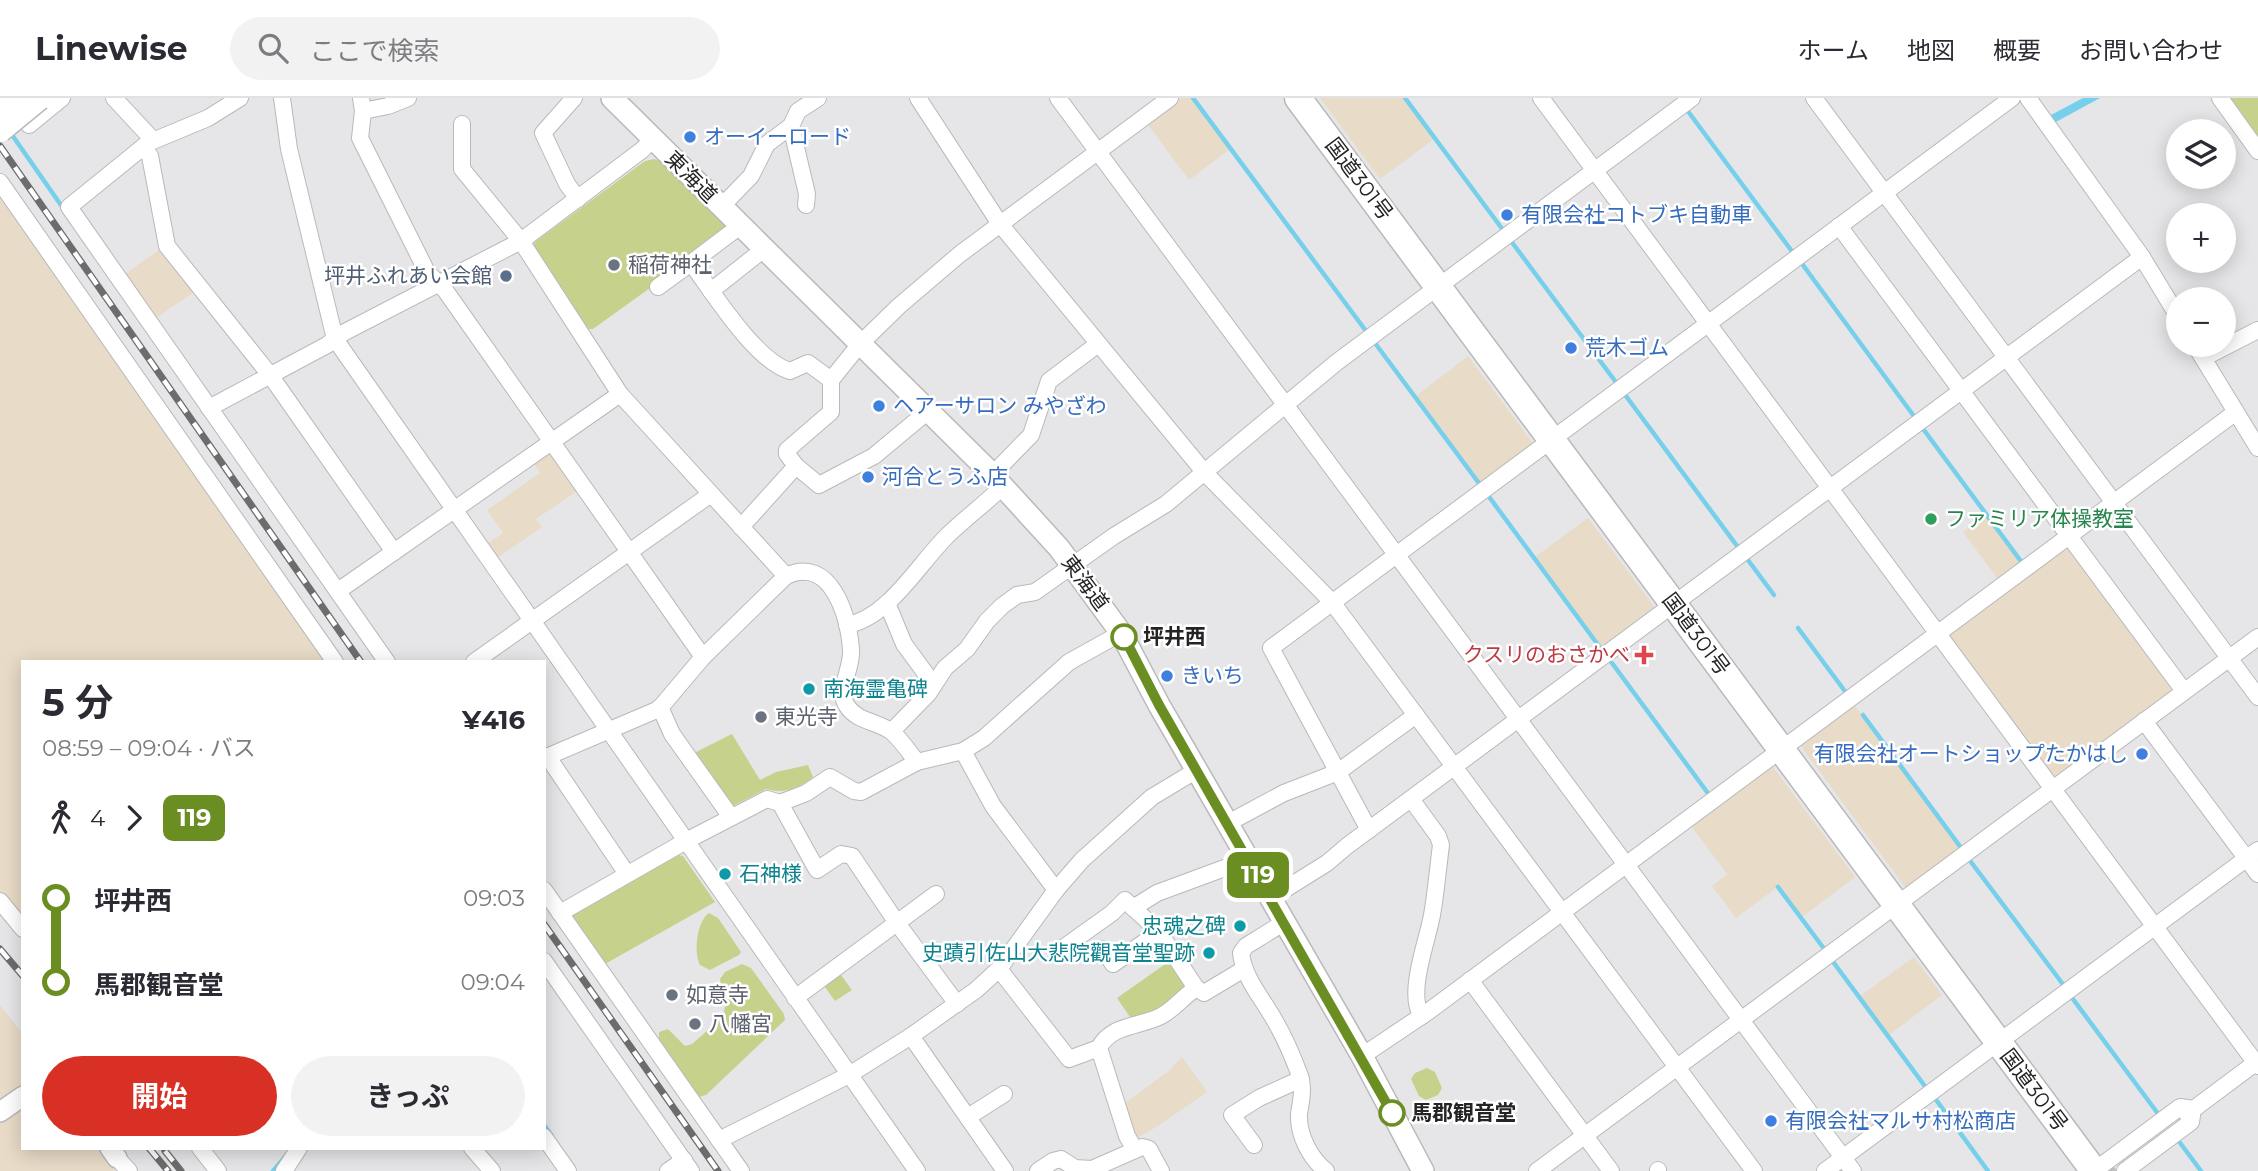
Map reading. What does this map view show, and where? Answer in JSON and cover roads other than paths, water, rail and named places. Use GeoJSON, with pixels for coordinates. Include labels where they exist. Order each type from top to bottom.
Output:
{"type":"FeatureCollection","features":[{"type":"Feature","properties":{"kind":"highway","name":"国道301号"},"geometry":{"type":"LineString","coordinates":[[1298,98],[1999,1042],[2104,1170]]}},
{"type":"Feature","properties":{"kind":"main road"},"geometry":{"type":"LineString","coordinates":[[0,107],[9,98]]}},
{"type":"Feature","properties":{"kind":"main road"},"geometry":{"type":"LineString","coordinates":[[0,130],[39,98]]}},
{"type":"Feature","properties":{"kind":"main road","name":"東海道"},"geometry":{"type":"LineString","coordinates":[[612,98],[998,481],[1073,566],[1121,633],[1362,1056],[1423,1171]]}},
{"type":"Feature","properties":{"kind":"street"},"geometry":{"type":"LineString","coordinates":[[9,98],[29,125],[62,98]]}},
{"type":"Feature","properties":{"kind":"street"},"geometry":{"type":"LineString","coordinates":[[114,98],[148,144],[167,246],[270,374],[394,552]]}},
{"type":"Feature","properties":{"kind":"street"},"geometry":{"type":"LineString","coordinates":[[240,98],[208,118],[148,144],[69,207],[386,660]]}},
{"type":"Feature","properties":{"kind":"street"},"geometry":{"type":"LineString","coordinates":[[282,98],[289,149],[335,339],[917,1171]]}},
{"type":"Feature","properties":{"kind":"street"},"geometry":{"type":"LineString","coordinates":[[408,98],[388,106],[362,105],[360,138],[427,272],[439,284],[703,657]]}},
{"type":"Feature","properties":{"kind":"street"},"geometry":{"type":"LineString","coordinates":[[574,98],[543,133],[567,184],[578,198]]}},
{"type":"Feature","properties":{"kind":"street"},"geometry":{"type":"LineString","coordinates":[[722,207],[751,176],[767,144],[793,112],[818,98]]}},
{"type":"Feature","properties":{"kind":"street"},"geometry":{"type":"LineString","coordinates":[[918,98],[1000,224],[1098,344],[1205,473],[1332,602],[1754,1171]]}},
{"type":"Feature","properties":{"kind":"street"},"geometry":{"type":"LineString","coordinates":[[1058,98],[1848,1164]]}},
{"type":"Feature","properties":{"kind":"street"},"geometry":{"type":"LineString","coordinates":[[928,411],[874,456],[819,485],[796,466],[787,454],[787,450],[831,412],[831,380],[860,344],[929,279],[1170,98]]}},
{"type":"Feature","properties":{"kind":"street"},"geometry":{"type":"LineString","coordinates":[[1541,98],[2257,1063],[2193,1109],[2180,1107],[2104,1170]]}},
{"type":"Feature","properties":{"kind":"street"},"geometry":{"type":"LineString","coordinates":[[892,731],[934,685],[945,668],[967,649],[987,621],[1002,606],[1017,595],[1035,592],[1114,536],[1166,504],[1336,362],[1692,98]]}},
{"type":"Feature","properties":{"kind":"street"},"geometry":{"type":"LineString","coordinates":[[1814,98],[2258,697]]}},
{"type":"Feature","properties":{"kind":"street"},"geometry":{"type":"LineString","coordinates":[[1369,830],[1271,648],[2012,98]]}},
{"type":"Feature","properties":{"kind":"street"},"geometry":{"type":"LineString","coordinates":[[2028,98],[2142,257],[2166,297]]}},
{"type":"Feature","properties":{"kind":"street"},"geometry":{"type":"LineString","coordinates":[[2220,98],[2258,151]]}},
{"type":"Feature","properties":{"kind":"street"},"geometry":{"type":"LineString","coordinates":[[793,112],[807,205]]}},
{"type":"Feature","properties":{"kind":"street"},"geometry":{"type":"LineString","coordinates":[[463,124],[462,170],[521,241],[620,394],[786,576]]}},
{"type":"Feature","properties":{"kind":"street"},"geometry":{"type":"LineString","coordinates":[[209,408],[521,241],[653,139]]}},
{"type":"Feature","properties":{"kind":"street"},"geometry":{"type":"LineString","coordinates":[[0,182],[334,660]]}},
{"type":"Feature","properties":{"kind":"street"},"geometry":{"type":"LineString","coordinates":[[658,286],[740,226]]}},
{"type":"Feature","properties":{"kind":"street"},"geometry":{"type":"LineString","coordinates":[[1839,226],[2184,691]]}},
{"type":"Feature","properties":{"kind":"street"},"geometry":{"type":"LineString","coordinates":[[712,290],[764,249]]}},
{"type":"Feature","properties":{"kind":"street"},"geometry":{"type":"LineString","coordinates":[[1271,898],[1327,863],[2142,257]]}},
{"type":"Feature","properties":{"kind":"street"},"geometry":{"type":"LineString","coordinates":[[691,263],[749,340],[778,365],[790,371],[808,363],[831,380]]}},
{"type":"Feature","properties":{"kind":"street"},"geometry":{"type":"LineString","coordinates":[[2236,338],[2258,330]]}},
{"type":"Feature","properties":{"kind":"street"},"geometry":{"type":"LineString","coordinates":[[847,625],[869,616],[887,603],[998,481],[1031,435],[1049,381],[1098,344]]}},
{"type":"Feature","properties":{"kind":"street"},"geometry":{"type":"LineString","coordinates":[[2203,357],[2258,448]]}},
{"type":"Feature","properties":{"kind":"street"},"geometry":{"type":"LineString","coordinates":[[338,591],[620,394]]}},
{"type":"Feature","properties":{"kind":"street"},"geometry":{"type":"LineString","coordinates":[[1362,1056],[1422,1016],[2236,412]]}},
{"type":"Feature","properties":{"kind":"street"},"geometry":{"type":"LineString","coordinates":[[741,527],[796,466]]}},
{"type":"Feature","properties":{"kind":"street"},"geometry":{"type":"LineString","coordinates":[[477,660],[711,494]]}},
{"type":"Feature","properties":{"kind":"street"},"geometry":{"type":"LineString","coordinates":[[628,874],[547,757],[660,707],[703,657],[786,576],[801,570],[816,573],[839,601],[847,625],[851,651],[843,700],[858,717],[892,731],[917,762]]}},
{"type":"Feature","properties":{"kind":"street"},"geometry":{"type":"LineString","coordinates":[[887,603],[904,644],[934,685]]}},
{"type":"Feature","properties":{"kind":"street"},"geometry":{"type":"LineString","coordinates":[[560,913],[686,841],[767,799],[780,803],[806,793],[830,777],[858,793],[917,762],[963,751],[984,738],[1069,662],[1121,633]]}},
{"type":"Feature","properties":{"kind":"street"},"geometry":{"type":"LineString","coordinates":[[1537,1171],[2258,637]]}},
{"type":"Feature","properties":{"kind":"street"},"geometry":{"type":"LineString","coordinates":[[660,707],[672,734],[731,817]]}},
{"type":"Feature","properties":{"kind":"street"},"geometry":{"type":"LineString","coordinates":[[1228,823],[1284,793],[1338,772],[1416,715]]}},
{"type":"Feature","properties":{"kind":"street"},"geometry":{"type":"LineString","coordinates":[[2144,721],[2252,854],[2258,874]]}},
{"type":"Feature","properties":{"kind":"street"},"geometry":{"type":"LineString","coordinates":[[963,751],[993,806],[1056,890]]}},
{"type":"Feature","properties":{"kind":"street"},"geometry":{"type":"LineString","coordinates":[[719,1140],[849,1075],[911,1036],[989,981],[1056,890],[1082,860],[1161,790],[1197,770]]}},
{"type":"Feature","properties":{"kind":"street"},"geometry":{"type":"LineString","coordinates":[[1411,799],[1438,836],[1441,845],[1433,914],[1417,985],[1419,1011],[1422,1016]]}},
{"type":"Feature","properties":{"kind":"street"},"geometry":{"type":"LineString","coordinates":[[780,803],[817,870],[841,854],[852,856],[957,1004]]}},
{"type":"Feature","properties":{"kind":"street"},"geometry":{"type":"LineString","coordinates":[[1825,1171],[1848,1164],[1999,1042],[2252,854]]}},
{"type":"Feature","properties":{"kind":"street"},"geometry":{"type":"LineString","coordinates":[[1133,908],[1157,893],[1249,859]]}},
{"type":"Feature","properties":{"kind":"street"},"geometry":{"type":"LineString","coordinates":[[546,893],[741,1171]]}},
{"type":"Feature","properties":{"kind":"street"},"geometry":{"type":"LineString","coordinates":[[795,998],[936,894]]}},
{"type":"Feature","properties":{"kind":"street"},"geometry":{"type":"LineString","coordinates":[[1063,948],[1112,913],[1125,900],[1159,932],[1196,988],[1204,993],[1244,969]]}},
{"type":"Feature","properties":{"kind":"street"},"geometry":{"type":"LineString","coordinates":[[0,901],[21,927]]}},
{"type":"Feature","properties":{"kind":"street"},"geometry":{"type":"LineString","coordinates":[[1285,922],[1243,949],[1241,953],[1244,969],[1275,1021],[1301,1079],[1301,1132],[1314,1160],[1326,1171]]}},
{"type":"Feature","properties":{"kind":"street"},"geometry":{"type":"LineString","coordinates":[[1103,949],[1113,964],[1159,932]]}},
{"type":"Feature","properties":{"kind":"street"},"geometry":{"type":"LineString","coordinates":[[546,964],[688,1166],[668,1171]]}},
{"type":"Feature","properties":{"kind":"street"},"geometry":{"type":"LineString","coordinates":[[999,969],[1069,1059],[1099,1048]]}},
{"type":"Feature","properties":{"kind":"street"},"geometry":{"type":"LineString","coordinates":[[1470,980],[1611,1171]]}},
{"type":"Feature","properties":{"kind":"street"},"geometry":{"type":"LineString","coordinates":[[1135,1150],[1127,1136],[1099,1048],[1102,1041],[1123,1027],[1146,1023],[1162,1016],[1196,988]]}},
{"type":"Feature","properties":{"kind":"street"},"geometry":{"type":"LineString","coordinates":[[911,1036],[1005,1171]]}},
{"type":"Feature","properties":{"kind":"street"},"geometry":{"type":"LineString","coordinates":[[1254,1145],[1232,1115],[1259,1098],[1301,1079]]}},
{"type":"Feature","properties":{"kind":"street"},"geometry":{"type":"LineString","coordinates":[[968,1118],[1004,1094]]}},
{"type":"Feature","properties":{"kind":"street"},"geometry":{"type":"LineString","coordinates":[[0,1112],[21,1097]]}},
{"type":"Feature","properties":{"kind":"street"},"geometry":{"type":"LineString","coordinates":[[2104,1170],[2191,1122],[2193,1109]]}},
{"type":"Feature","properties":{"kind":"street"},"geometry":{"type":"LineString","coordinates":[[546,1140],[568,1171]]}},
{"type":"Feature","properties":{"kind":"street"},"geometry":{"type":"LineString","coordinates":[[1038,1171],[1061,1159],[1075,1168],[1092,1170],[1142,1147],[1149,1149],[1161,1171]]}},
{"type":"Feature","properties":{"kind":"street"},"geometry":{"type":"LineString","coordinates":[[202,1150],[218,1171]]}},
{"type":"Feature","properties":{"kind":"street"},"geometry":{"type":"LineString","coordinates":[[284,1171],[298,1150]]}},
{"type":"Feature","properties":{"kind":"street"},"geometry":{"type":"LineString","coordinates":[[473,1150],[492,1171]]}},
{"type":"Feature","properties":{"kind":"water"},"geometry":{"type":"Polygon","coordinates":[[[2083,98],[2100,98],[2054,123],[2049,116],[2083,98]]]}},
{"type":"Feature","properties":{"kind":"waterway"},"geometry":{"type":"LineString","coordinates":[[1193,98],[1366,331]]}},
{"type":"Feature","properties":{"kind":"waterway"},"geometry":{"type":"LineString","coordinates":[[1405,98],[1503,230]]}},
{"type":"Feature","properties":{"kind":"waterway"},"geometry":{"type":"LineString","coordinates":[[1687,110],[1794,254]]}},
{"type":"Feature","properties":{"kind":"waterway"},"geometry":{"type":"LineString","coordinates":[[10,132],[63,208]]}},
{"type":"Feature","properties":{"kind":"waterway"},"geometry":{"type":"LineString","coordinates":[[1511,241],[1618,385]]}},
{"type":"Feature","properties":{"kind":"waterway"},"geometry":{"type":"LineString","coordinates":[[1800,261],[1916,419]]}},
{"type":"Feature","properties":{"kind":"waterway"},"geometry":{"type":"LineString","coordinates":[[1375,343],[1481,486]]}},
{"type":"Feature","properties":{"kind":"waterway"},"geometry":{"type":"LineString","coordinates":[[1623,392],[1740,550]]}},
{"type":"Feature","properties":{"kind":"waterway"},"geometry":{"type":"LineString","coordinates":[[1921,426],[2023,564]]}},
{"type":"Feature","properties":{"kind":"waterway"},"geometry":{"type":"LineString","coordinates":[[1487,494],[1601,649]]}},
{"type":"Feature","properties":{"kind":"waterway"},"geometry":{"type":"LineString","coordinates":[[1745,556],[1774,595]]}},
{"type":"Feature","properties":{"kind":"waterway"},"geometry":{"type":"LineString","coordinates":[[1798,628],[1847,694]]}},
{"type":"Feature","properties":{"kind":"waterway"},"geometry":{"type":"LineString","coordinates":[[1609,659],[1710,796]]}},
{"type":"Feature","properties":{"kind":"waterway"},"geometry":{"type":"LineString","coordinates":[[1863,715],[1962,849]]}},
{"type":"Feature","properties":{"kind":"waterway"},"geometry":{"type":"LineString","coordinates":[[1968,858],[2065,987]]}},
{"type":"Feature","properties":{"kind":"waterway"},"geometry":{"type":"LineString","coordinates":[[1778,887],[1825,950]]}},
{"type":"Feature","properties":{"kind":"waterway"},"geometry":{"type":"LineString","coordinates":[[1831,959],[1927,1089]]}},
{"type":"Feature","properties":{"kind":"waterway"},"geometry":{"type":"LineString","coordinates":[[2070,995],[2159,1115]]}},
{"type":"Feature","properties":{"kind":"waterway"},"geometry":{"type":"LineString","coordinates":[[1934,1097],[1988,1171]]}},
{"type":"Feature","properties":{"kind":"waterway"},"geometry":{"type":"LineString","coordinates":[[546,1128],[552,1136]]}},
{"type":"Feature","properties":{"kind":"waterway"},"geometry":{"type":"LineString","coordinates":[[2178,1140],[2201,1171]]}},
{"type":"Feature","properties":{"kind":"waterway"},"geometry":{"type":"LineString","coordinates":[[273,1171],[285,1157]]}},
{"type":"Feature","properties":{"kind":"tunnel"},"geometry":{"type":"LineString","coordinates":[[2109,1171],[2114,1167]]}},
{"type":"Feature","properties":{"kind":"railway"},"geometry":{"type":"LineString","coordinates":[[0,146],[360,660]]}},
{"type":"Feature","properties":{"kind":"railway"},"geometry":{"type":"LineString","coordinates":[[546,927],[718,1171]]}},
{"type":"Feature","properties":{"kind":"railway"},"geometry":{"type":"LineString","coordinates":[[0,949],[21,974]]}},
{"type":"Feature","properties":{"kind":"railway"},"geometry":{"type":"LineString","coordinates":[[151,1150],[168,1171]]}},
{"type":"Feature","properties":{"kind":"railway"},"geometry":{"type":"LineString","coordinates":[[165,1151],[181,1171]]}},
{"type":"Feature","properties":{"kind":"place","name":"オーイーロード"},"geometry":{"type":"Point","coordinates":[690,137]}},
{"type":"Feature","properties":{"kind":"place","name":"有限会社コトブキ自動車"},"geometry":{"type":"Point","coordinates":[1507,215]}},
{"type":"Feature","properties":{"kind":"place","name":"稲荷神社"},"geometry":{"type":"Point","coordinates":[614,265]}},
{"type":"Feature","properties":{"kind":"place","name":"坪井ふれあい会館"},"geometry":{"type":"Point","coordinates":[506,276]}},
{"type":"Feature","properties":{"kind":"place","name":"荒木ゴム"},"geometry":{"type":"Point","coordinates":[1571,348]}},
{"type":"Feature","properties":{"kind":"place","name":"ヘアーサロン みやざわ"},"geometry":{"type":"Point","coordinates":[879,406]}},
{"type":"Feature","properties":{"kind":"place","name":"河合とうふ店"},"geometry":{"type":"Point","coordinates":[868,477]}},
{"type":"Feature","properties":{"kind":"place","name":"ファミリア体操教室"},"geometry":{"type":"Point","coordinates":[1931,519]}},
{"type":"Feature","properties":{"kind":"place","name":"坪井西"},"geometry":{"type":"Point","coordinates":[1124,637]}},
{"type":"Feature","properties":{"kind":"place","name":"クスリのおさかべ"},"geometry":{"type":"Point","coordinates":[1644,655]}},
{"type":"Feature","properties":{"kind":"place","name":"きいち"},"geometry":{"type":"Point","coordinates":[1167,676]}},
{"type":"Feature","properties":{"kind":"place","name":"南海霊亀碑"},"geometry":{"type":"Point","coordinates":[809,689]}},
{"type":"Feature","properties":{"kind":"place","name":"東光寺"},"geometry":{"type":"Point","coordinates":[761,717]}},
{"type":"Feature","properties":{"kind":"place","name":"有限会社オートショップたかはし"},"geometry":{"type":"Point","coordinates":[2142,754]}},
{"type":"Feature","properties":{"kind":"place","name":"石神様"},"geometry":{"type":"Point","coordinates":[725,874]}},
{"type":"Feature","properties":{"kind":"place","name":"忠魂之碑"},"geometry":{"type":"Point","coordinates":[1240,926]}},
{"type":"Feature","properties":{"kind":"place","name":"史蹟引佐山大悲院觀音堂聖跡"},"geometry":{"type":"Point","coordinates":[1209,953]}},
{"type":"Feature","properties":{"kind":"place","name":"如意寺"},"geometry":{"type":"Point","coordinates":[672,995]}},
{"type":"Feature","properties":{"kind":"place","name":"八幡宮"},"geometry":{"type":"Point","coordinates":[695,1024]}},
{"type":"Feature","properties":{"kind":"place","name":"馬郡観音堂"},"geometry":{"type":"Point","coordinates":[1392,1113]}},
{"type":"Feature","properties":{"kind":"place","name":"有限会社マルサ村松商店"},"geometry":{"type":"Point","coordinates":[1771,1121]}}]}
